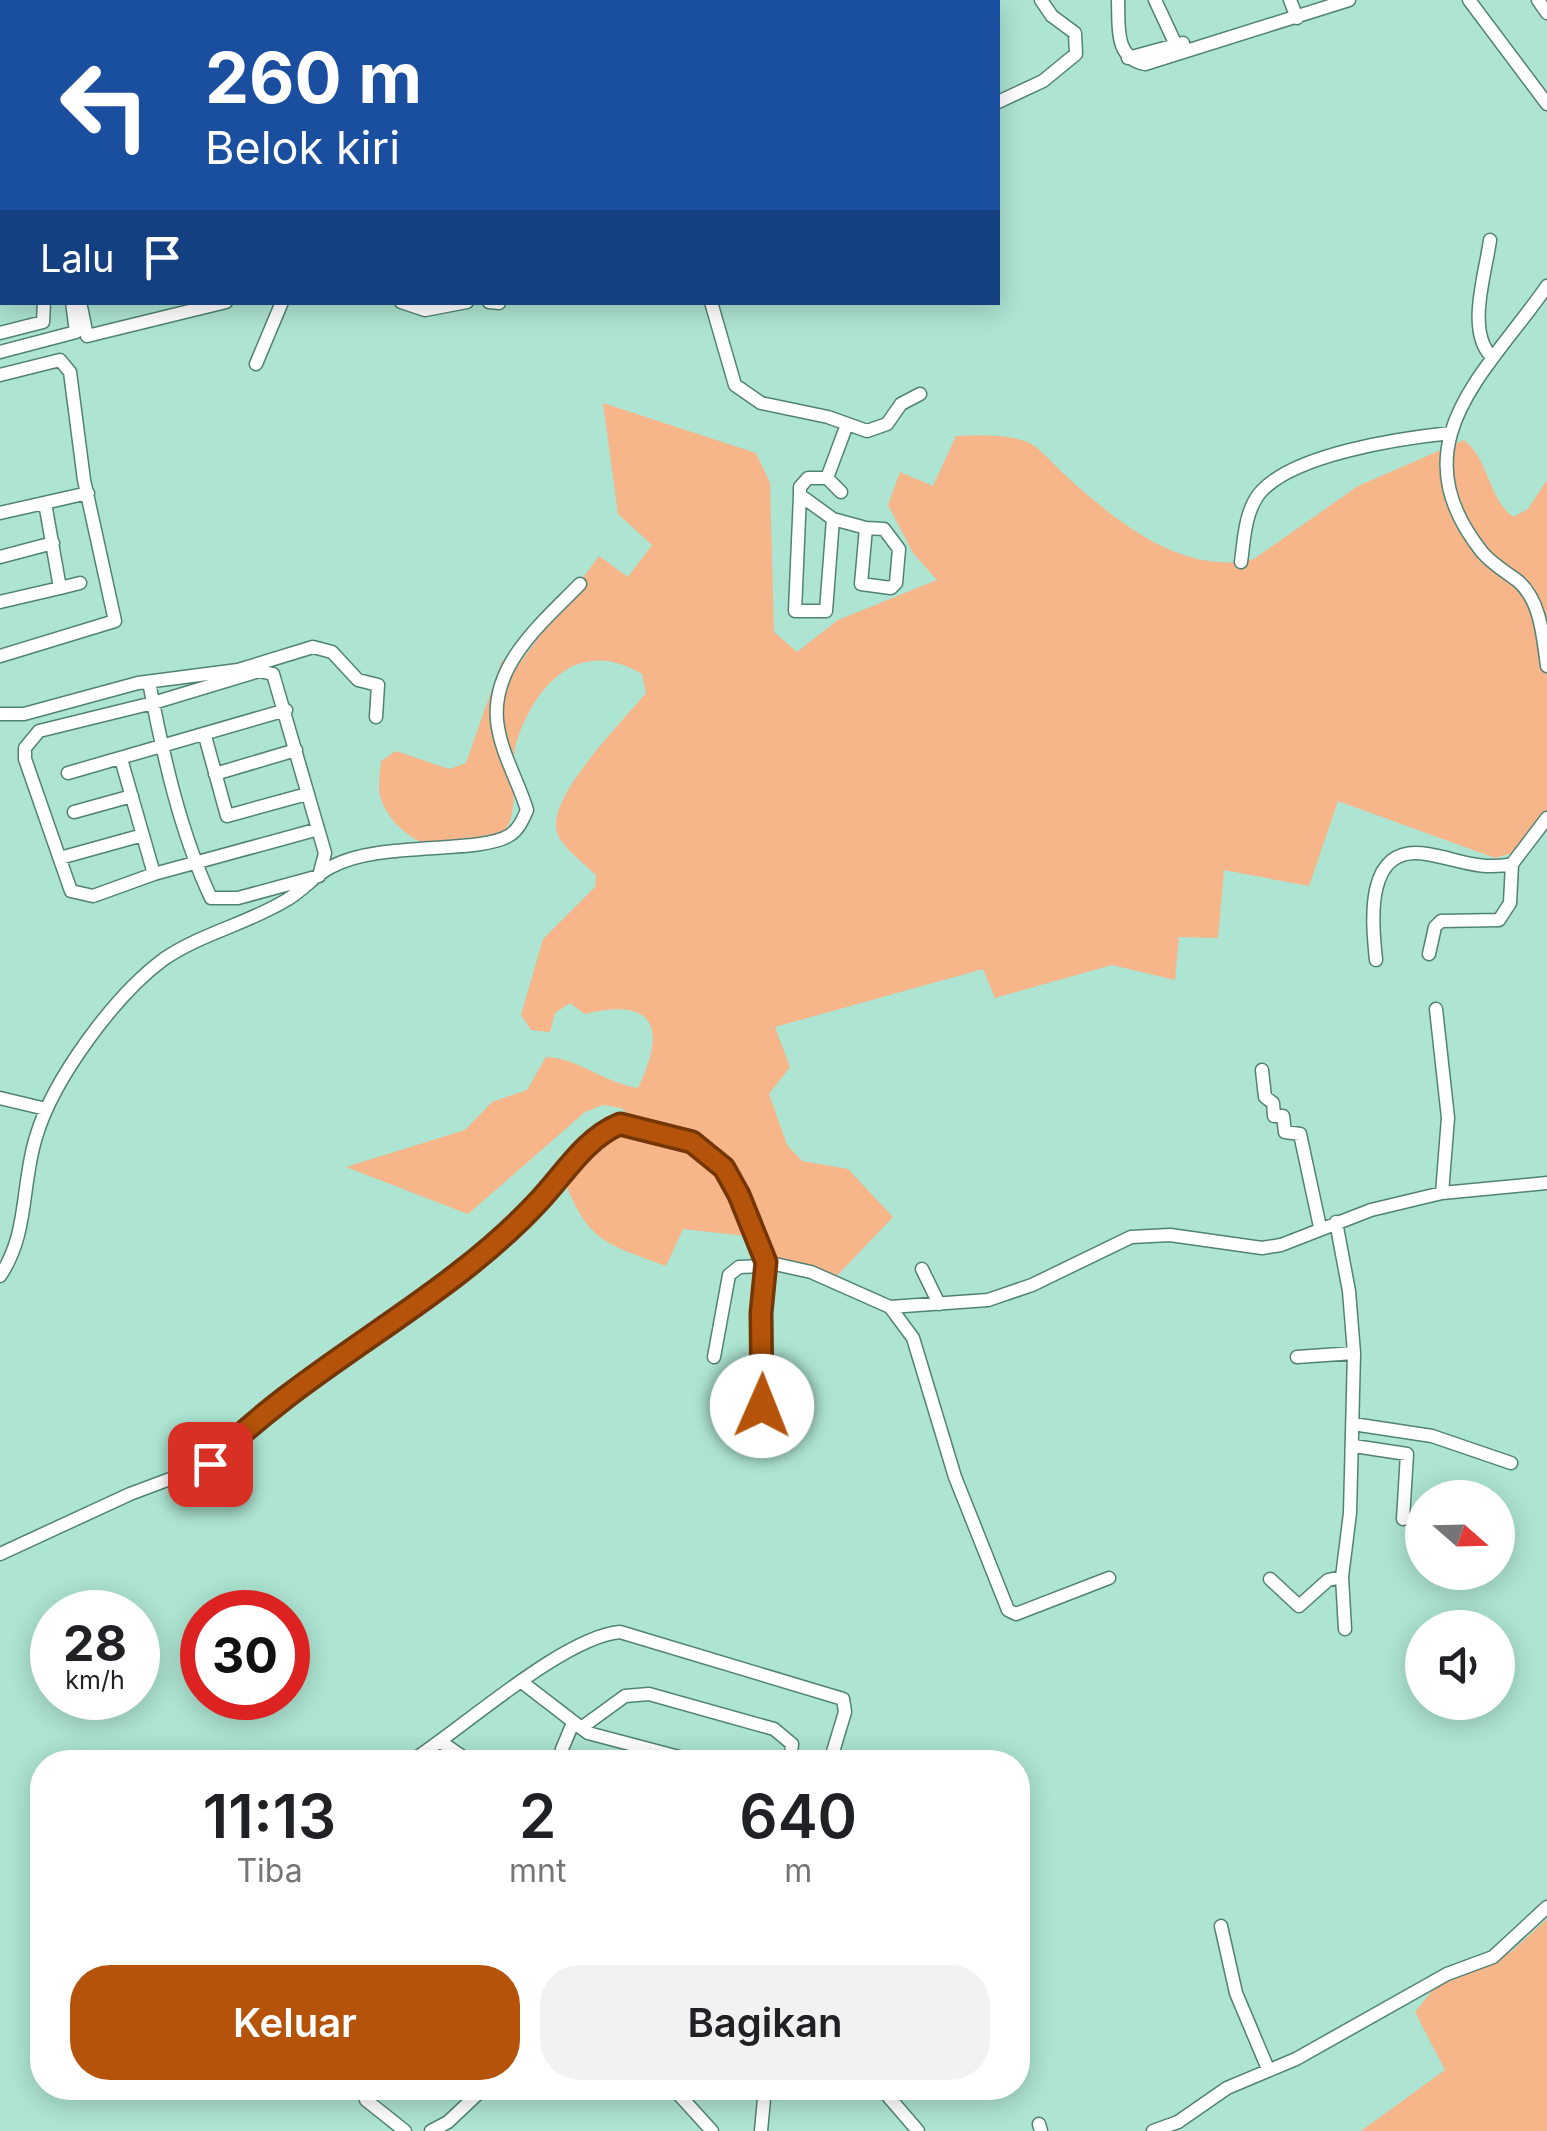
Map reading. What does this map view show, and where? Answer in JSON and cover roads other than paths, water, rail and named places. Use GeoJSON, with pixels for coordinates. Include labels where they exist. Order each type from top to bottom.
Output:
{"type":"FeatureCollection","features":[{"type":"Feature","properties":{"kind":"street"},"geometry":{"type":"LineString","coordinates":[[1000,101],[1043,81],[1076,54],[1075,33],[1052,16],[1042,0]]}},
{"type":"Feature","properties":{"kind":"street"},"geometry":{"type":"LineString","coordinates":[[1118,0],[1121,41],[1128,58]]}},
{"type":"Feature","properties":{"kind":"street"},"geometry":{"type":"LineString","coordinates":[[1156,0],[1176,45]]}},
{"type":"Feature","properties":{"kind":"street"},"geometry":{"type":"LineString","coordinates":[[1128,58],[1326,0]]}},
{"type":"Feature","properties":{"kind":"street"},"geometry":{"type":"LineString","coordinates":[[1128,58],[1150,64],[1294,10],[1350,0]]}},
{"type":"Feature","properties":{"kind":"street"},"geometry":{"type":"LineString","coordinates":[[1538,0],[1547,12]]}},
{"type":"Feature","properties":{"kind":"street"},"geometry":{"type":"LineString","coordinates":[[1473,1],[1547,104]]}},
{"type":"Feature","properties":{"kind":"street"},"geometry":{"type":"LineString","coordinates":[[1490,240],[1480,314],[1483,346],[1492,356]]}},
{"type":"Feature","properties":{"kind":"street"},"geometry":{"type":"LineString","coordinates":[[1547,286],[1492,356],[1451,433],[1444,463],[1448,492],[1485,556],[1521,584],[1536,607],[1547,666]]}},
{"type":"Feature","properties":{"kind":"street"},"geometry":{"type":"LineString","coordinates":[[0,333],[43,322],[44,305]]}},
{"type":"Feature","properties":{"kind":"street"},"geometry":{"type":"LineString","coordinates":[[0,352],[76,332],[72,305]]}},
{"type":"Feature","properties":{"kind":"street"},"geometry":{"type":"LineString","coordinates":[[81,305],[87,336],[214,305]]}},
{"type":"Feature","properties":{"kind":"street"},"geometry":{"type":"LineString","coordinates":[[256,364],[281,305]]}},
{"type":"Feature","properties":{"kind":"street"},"geometry":{"type":"LineString","coordinates":[[409,305],[425,310],[451,305]]}},
{"type":"Feature","properties":{"kind":"street"},"geometry":{"type":"LineString","coordinates":[[712,305],[735,386],[761,404],[828,418],[867,432],[878,428],[900,404],[920,394]]}},
{"type":"Feature","properties":{"kind":"street"},"geometry":{"type":"LineString","coordinates":[[0,375],[64,362],[70,372],[88,493],[115,621],[0,656]]}},
{"type":"Feature","properties":{"kind":"street"},"geometry":{"type":"LineString","coordinates":[[827,478],[846,426]]}},
{"type":"Feature","properties":{"kind":"street"},"geometry":{"type":"LineString","coordinates":[[1241,562],[1244,533],[1258,496],[1284,474],[1378,442],[1451,433]]}},
{"type":"Feature","properties":{"kind":"street"},"geometry":{"type":"LineString","coordinates":[[827,478],[840,492]]}},
{"type":"Feature","properties":{"kind":"street"},"geometry":{"type":"LineString","coordinates":[[827,478],[805,480],[800,495],[796,612],[826,610],[833,519]]}},
{"type":"Feature","properties":{"kind":"street"},"geometry":{"type":"LineString","coordinates":[[0,513],[88,493]]}},
{"type":"Feature","properties":{"kind":"street"},"geometry":{"type":"LineString","coordinates":[[800,495],[833,519],[884,529],[899,549],[896,583],[891,588],[861,584],[866,528]]}},
{"type":"Feature","properties":{"kind":"street"},"geometry":{"type":"LineString","coordinates":[[45,503],[60,588]]}},
{"type":"Feature","properties":{"kind":"street"},"geometry":{"type":"LineString","coordinates":[[0,557],[54,543]]}},
{"type":"Feature","properties":{"kind":"street"},"geometry":{"type":"LineString","coordinates":[[0,602],[80,583]]}},
{"type":"Feature","properties":{"kind":"street"},"geometry":{"type":"LineString","coordinates":[[0,1276],[19,1240],[33,1149],[46,1109],[106,1018],[165,958],[289,899],[330,867],[399,848],[510,836],[526,810],[497,719],[506,673],[522,643],[580,584]]}},
{"type":"Feature","properties":{"kind":"street"},"geometry":{"type":"LineString","coordinates":[[0,714],[24,714],[149,682],[238,670],[313,647],[332,652],[356,680],[379,686],[376,717]]}},
{"type":"Feature","properties":{"kind":"street"},"geometry":{"type":"LineString","coordinates":[[356,680],[360,659]]}},
{"type":"Feature","properties":{"kind":"street"},"geometry":{"type":"LineString","coordinates":[[315,830],[86,895],[72,891],[25,759],[30,738],[39,730],[153,704],[259,671],[273,674],[286,710],[315,830],[325,853],[319,876]]}},
{"type":"Feature","properties":{"kind":"street"},"geometry":{"type":"LineString","coordinates":[[149,682],[194,862],[212,898],[222,900],[319,876]]}},
{"type":"Feature","properties":{"kind":"street"},"geometry":{"type":"LineString","coordinates":[[68,773],[286,710]]}},
{"type":"Feature","properties":{"kind":"street"},"geometry":{"type":"LineString","coordinates":[[204,736],[226,816],[307,794]]}},
{"type":"Feature","properties":{"kind":"street"},"geometry":{"type":"LineString","coordinates":[[215,774],[296,750]]}},
{"type":"Feature","properties":{"kind":"street"},"geometry":{"type":"LineString","coordinates":[[121,758],[154,874]]}},
{"type":"Feature","properties":{"kind":"street"},"geometry":{"type":"LineString","coordinates":[[74,812],[132,796]]}},
{"type":"Feature","properties":{"kind":"street"},"geometry":{"type":"LineString","coordinates":[[1430,954],[1435,927],[1441,921],[1499,920],[1510,903],[1512,864],[1547,818]]}},
{"type":"Feature","properties":{"kind":"street"},"geometry":{"type":"LineString","coordinates":[[60,858],[143,835]]}},
{"type":"Feature","properties":{"kind":"street"},"geometry":{"type":"LineString","coordinates":[[1376,960],[1373,892],[1388,864],[1405,852],[1467,866],[1512,864]]}},
{"type":"Feature","properties":{"kind":"street"},"geometry":{"type":"LineString","coordinates":[[1436,1009],[1448,1118],[1442,1194]]}},
{"type":"Feature","properties":{"kind":"street"},"geometry":{"type":"LineString","coordinates":[[1262,1070],[1264,1096],[1273,1102],[1274,1116],[1283,1116],[1286,1132],[1300,1134],[1320,1227]]}},
{"type":"Feature","properties":{"kind":"street"},"geometry":{"type":"LineString","coordinates":[[0,1098],[46,1109]]}},
{"type":"Feature","properties":{"kind":"street"},"geometry":{"type":"LineString","coordinates":[[0,1554],[210,1464],[313,1376],[477,1260],[539,1202],[568,1166],[620,1124],[692,1142],[711,1154],[739,1195],[766,1264],[762,1406]]}},
{"type":"Feature","properties":{"kind":"street"},"geometry":{"type":"LineString","coordinates":[[714,1357],[729,1274],[734,1269],[766,1264],[811,1272],[890,1307],[938,1304],[1002,1295],[1132,1237],[1170,1235],[1262,1248],[1281,1245],[1336,1222],[1442,1194],[1547,1183]]}},
{"type":"Feature","properties":{"kind":"street"},"geometry":{"type":"LineString","coordinates":[[1336,1222],[1344,1255],[1354,1353],[1354,1446],[1342,1578],[1345,1628]]}},
{"type":"Feature","properties":{"kind":"street"},"geometry":{"type":"LineString","coordinates":[[922,1269],[938,1304]]}},
{"type":"Feature","properties":{"kind":"street"},"geometry":{"type":"LineString","coordinates":[[890,1307],[914,1338],[955,1476],[1008,1610],[1016,1614],[1109,1578]]}},
{"type":"Feature","properties":{"kind":"street"},"geometry":{"type":"LineString","coordinates":[[1297,1357],[1354,1353]]}},
{"type":"Feature","properties":{"kind":"street"},"geometry":{"type":"LineString","coordinates":[[1353,1424],[1407,1431],[1512,1464]]}},
{"type":"Feature","properties":{"kind":"street"},"geometry":{"type":"LineString","coordinates":[[1403,1519],[1407,1462],[1401,1450],[1407,1431]]}},
{"type":"Feature","properties":{"kind":"street"},"geometry":{"type":"LineString","coordinates":[[1354,1446],[1401,1450]]}},
{"type":"Feature","properties":{"kind":"street"},"geometry":{"type":"LineString","coordinates":[[1270,1578],[1299,1606],[1328,1580],[1342,1578]]}},
{"type":"Feature","properties":{"kind":"street"},"geometry":{"type":"LineString","coordinates":[[429,1750],[602,1633],[637,1634],[843,1699],[845,1712],[834,1750]]}},
{"type":"Feature","properties":{"kind":"street"},"geometry":{"type":"LineString","coordinates":[[524,1683],[577,1725],[659,1750]]}},
{"type":"Feature","properties":{"kind":"street"},"geometry":{"type":"LineString","coordinates":[[562,1750],[577,1725],[626,1696],[649,1694],[774,1729],[792,1744],[791,1750]]}},
{"type":"Feature","properties":{"kind":"street"},"geometry":{"type":"LineString","coordinates":[[441,1742],[453,1750]]}},
{"type":"Feature","properties":{"kind":"street"},"geometry":{"type":"LineString","coordinates":[[1153,2131],[1178,2122],[1227,2088],[1296,2059],[1447,1974],[1493,1957],[1547,1907]]}},
{"type":"Feature","properties":{"kind":"street"},"geometry":{"type":"LineString","coordinates":[[1221,1926],[1236,1993],[1268,2069]]}},
{"type":"Feature","properties":{"kind":"street"},"geometry":{"type":"LineString","coordinates":[[366,2100],[405,2131]]}},
{"type":"Feature","properties":{"kind":"street"},"geometry":{"type":"LineString","coordinates":[[430,2131],[448,2122],[471,2100]]}},
{"type":"Feature","properties":{"kind":"street"},"geometry":{"type":"LineString","coordinates":[[685,2100],[712,2131]]}},
{"type":"Feature","properties":{"kind":"street"},"geometry":{"type":"LineString","coordinates":[[761,2131],[764,2100]]}},
{"type":"Feature","properties":{"kind":"street"},"geometry":{"type":"LineString","coordinates":[[891,2100],[918,2131]]}}]}
